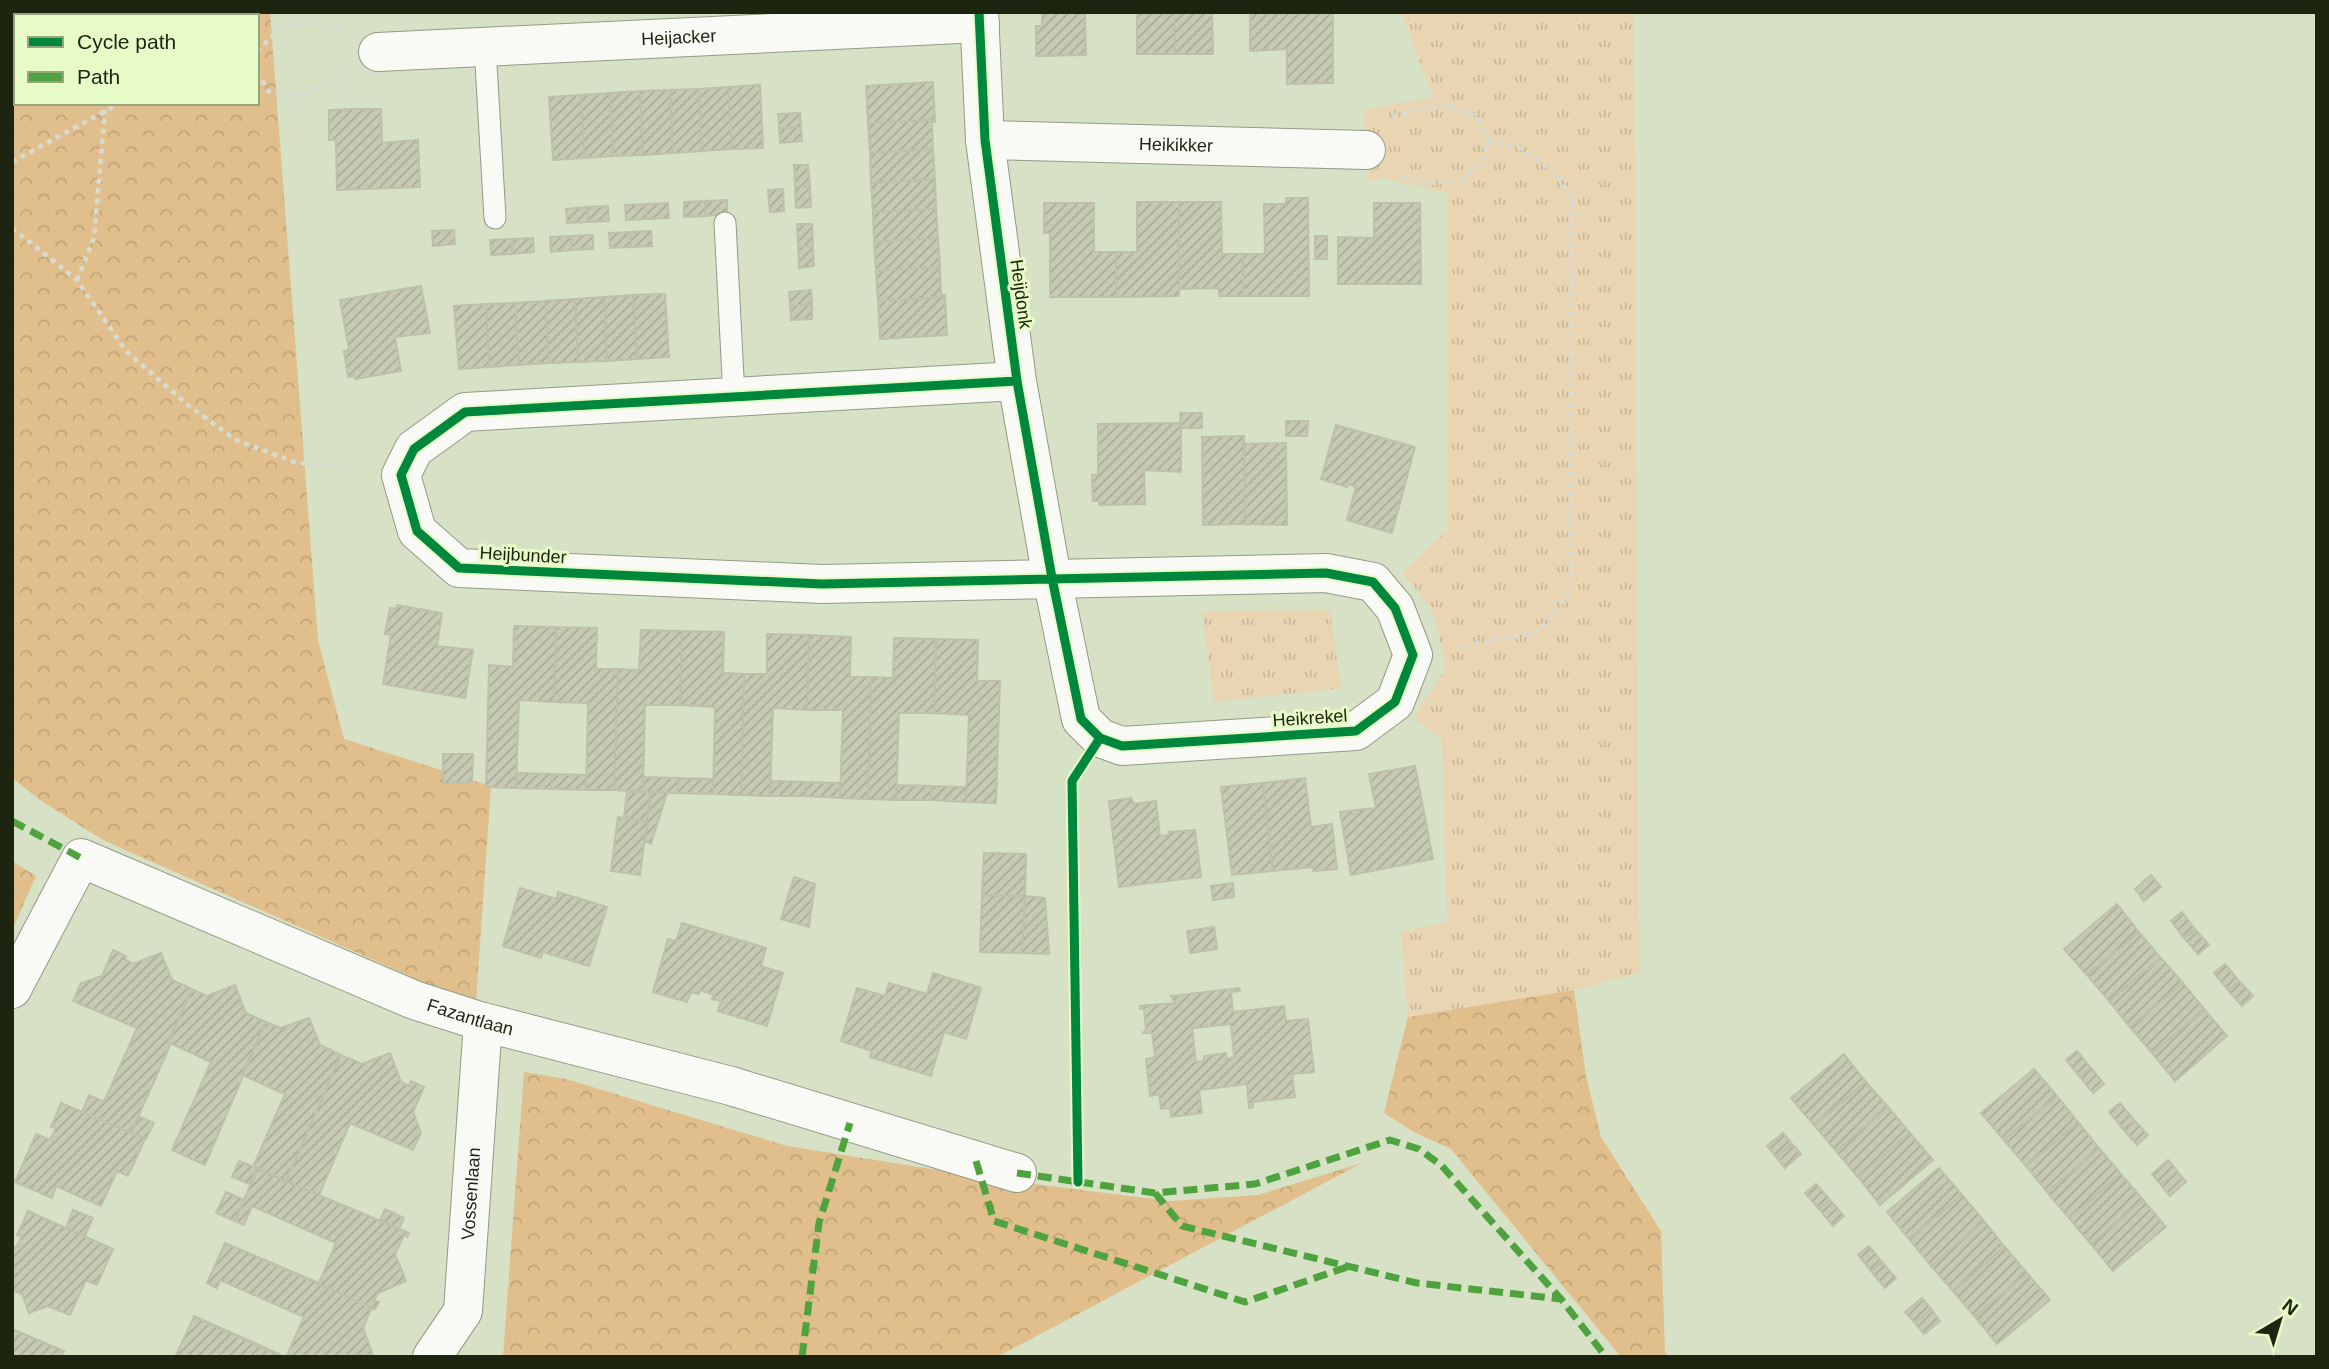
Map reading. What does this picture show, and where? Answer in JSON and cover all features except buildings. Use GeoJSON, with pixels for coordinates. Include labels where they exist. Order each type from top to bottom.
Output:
{"type":"FeatureCollection","features":[{"type":"Feature","properties":{"kind":"street","name":"Heijacker"},"geometry":{"type":"LineString","coordinates":[[378,52],[980,18]]}},
{"type":"Feature","properties":{"kind":"street","name":"Heijdonk"},"geometry":{"type":"LineString","coordinates":[[980,18],[985,140],[1017,382],[1052,578]]}},
{"type":"Feature","properties":{"kind":"street","name":"Heikikker"},"geometry":{"type":"LineString","coordinates":[[985,140],[1366,149]]}},
{"type":"Feature","properties":{"kind":"street"},"geometry":{"type":"LineString","coordinates":[[401,475],[414,449],[465,412],[1017,382]]}},
{"type":"Feature","properties":{"kind":"street","name":"Heijbunder"},"geometry":{"type":"LineString","coordinates":[[401,475],[417,531],[459,568],[822,584],[1052,578]]}},
{"type":"Feature","properties":{"kind":"street"},"geometry":{"type":"LineString","coordinates":[[1052,578],[1326,573],[1373,582],[1395,608],[1413,654]]}},
{"type":"Feature","properties":{"kind":"street","name":"Heikrekel"},"geometry":{"type":"LineString","coordinates":[[1052,578],[1081,719],[1100,738],[1122,746],[1356,732],[1395,702],[1413,654]]}},
{"type":"Feature","properties":{"kind":"street","name":"Fazantlaan"},"geometry":{"type":"LineString","coordinates":[[12,989],[81,858],[414,1000],[483,1022],[731,1086],[1017,1173]]}},
{"type":"Feature","properties":{"kind":"street","name":"Vossenlaan"},"geometry":{"type":"LineString","coordinates":[[432,1357],[463,1311],[483,1022]]}},
{"type":"Feature","properties":{"kind":"lane"},"geometry":{"type":"LineString","coordinates":[[485,47],[495,218]]}},
{"type":"Feature","properties":{"kind":"lane"},"geometry":{"type":"LineString","coordinates":[[725,223],[734,397]]}},
{"type":"Feature","properties":{"kind":"path"},"geometry":{"type":"LineString","coordinates":[[259,50],[283,24],[307,19],[361,37],[378,52],[362,72],[291,96],[268,91],[259,75]]}},
{"type":"Feature","properties":{"kind":"path"},"geometry":{"type":"LineString","coordinates":[[1446,104],[1477,117],[1488,141],[1482,160],[1459,182],[1424,183],[1394,173],[1366,149],[1368,138],[1384,120],[1446,104]]}},
{"type":"Feature","properties":{"kind":"path"},"geometry":{"type":"LineString","coordinates":[[12,162],[116,105]]}},
{"type":"Feature","properties":{"kind":"path"},"geometry":{"type":"LineString","coordinates":[[77,280],[94,238],[105,110]]}},
{"type":"Feature","properties":{"kind":"path"},"geometry":{"type":"LineString","coordinates":[[1413,654],[1535,633],[1551,618],[1566,596],[1573,572],[1570,529],[1573,201],[1558,175],[1522,149],[1488,141]]}},
{"type":"Feature","properties":{"kind":"path"},"geometry":{"type":"LineString","coordinates":[[12,228],[77,280],[125,351],[189,406],[236,440],[297,463],[401,475]]}},
{"type":"Feature","properties":{"kind":"green space"},"geometry":{"type":"Polygon","coordinates":[[[12,12],[270,12],[318,640],[344,739],[491,786],[476,1002],[441,990],[103,840],[40,800],[12,778],[12,12]]]}},
{"type":"Feature","properties":{"kind":"green space"},"geometry":{"type":"Polygon","coordinates":[[[1401,12],[1634,12],[1639,973],[1574,990],[1408,1017],[1401,931],[1447,923],[1442,740],[1414,717],[1446,668],[1434,613],[1403,573],[1448,529],[1447,193],[1384,178],[1368,180],[1364,110],[1433,97],[1401,12]]]}},
{"type":"Feature","properties":{"kind":"green space"},"geometry":{"type":"Polygon","coordinates":[[[1330,610],[1341,688],[1214,702],[1202,611],[1330,610]]]}},
{"type":"Feature","properties":{"kind":"green space"},"geometry":{"type":"Polygon","coordinates":[[[12,861],[36,876],[12,930],[12,861]]]}},
{"type":"Feature","properties":{"kind":"green space"},"geometry":{"type":"Polygon","coordinates":[[[1574,990],[1586,1076],[1601,1137],[1661,1231],[1665,1352],[1668,1357],[1621,1357],[1451,1149],[1414,1132],[1384,1113],[1408,1017],[1574,990]]]}},
{"type":"Feature","properties":{"kind":"green space"},"geometry":{"type":"Polygon","coordinates":[[[524,1072],[566,1079],[787,1146],[1001,1180],[1170,1201],[1258,1195],[1362,1163],[997,1357],[503,1357],[524,1072]]]}},
{"type":"Feature","properties":{"kind":"marked path"},"geometry":{"type":"LineString","coordinates":[[12,821],[81,858]]}},
{"type":"Feature","properties":{"kind":"marked path"},"geometry":{"type":"LineString","coordinates":[[802,1357],[819,1223],[850,1123]]}},
{"type":"Feature","properties":{"kind":"marked path"},"geometry":{"type":"LineString","coordinates":[[1017,1173],[1155,1193],[1255,1184],[1390,1140],[1419,1149],[1441,1165],[1561,1299],[1606,1357]]}},
{"type":"Feature","properties":{"kind":"marked path"},"geometry":{"type":"LineString","coordinates":[[976,1161],[994,1221],[1245,1302],[1347,1267]]}},
{"type":"Feature","properties":{"kind":"marked path"},"geometry":{"type":"LineString","coordinates":[[1155,1193],[1182,1226],[1417,1283],[1561,1299]]}},
{"type":"Feature","properties":{"kind":"cycle path"},"geometry":{"type":"LineString","coordinates":[[979,12],[985,140],[1017,381],[1052,578],[1081,719],[1100,738],[1122,746],[1356,731],[1395,702],[1413,655],[1395,608],[1373,582],[1326,573],[822,584],[459,568],[417,531],[401,475],[414,449],[465,412],[1017,381]]}},
{"type":"Feature","properties":{"kind":"cycle path"},"geometry":{"type":"LineString","coordinates":[[1078,1182],[1072,781],[1100,738]]}}]}
